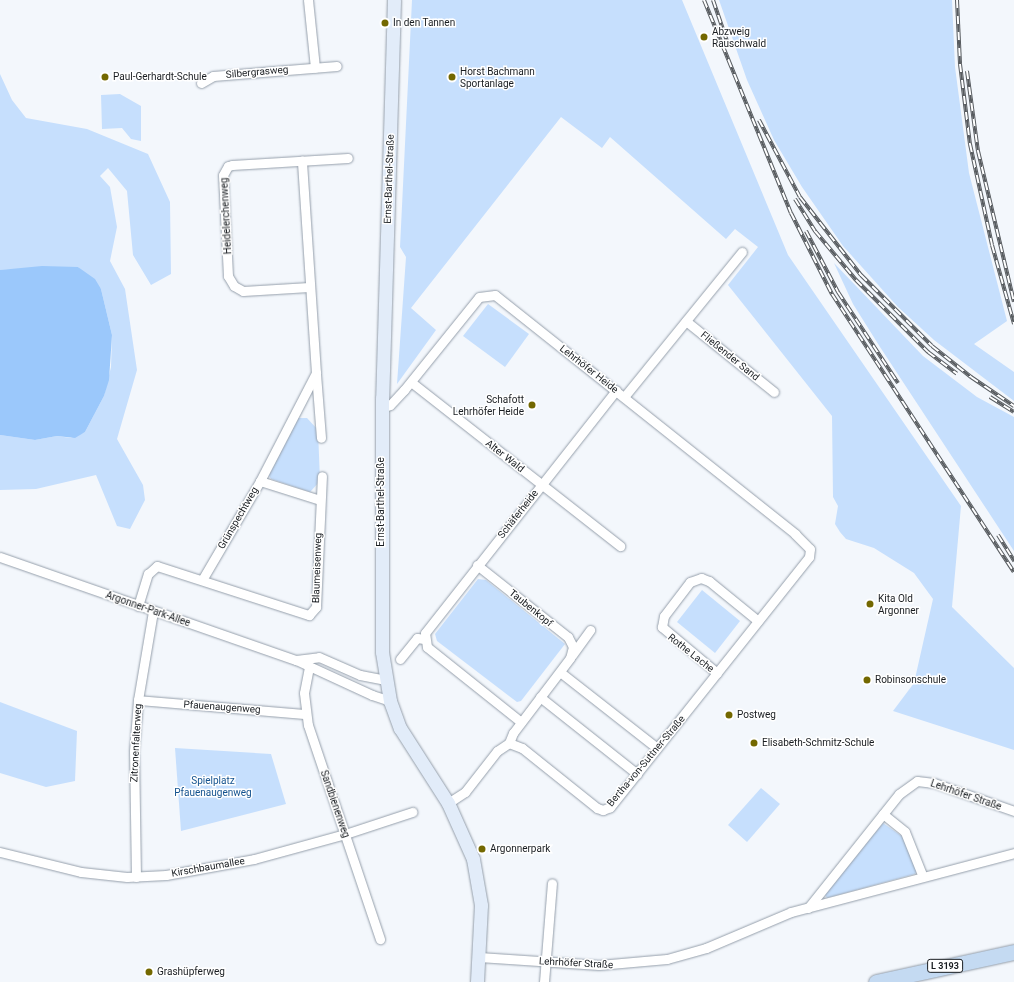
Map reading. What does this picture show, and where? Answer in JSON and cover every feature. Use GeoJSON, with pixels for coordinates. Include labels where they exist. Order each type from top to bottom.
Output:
{"type":"FeatureCollection","features":[{"type":"Feature","properties":{"kind":"main road","name":"L 3193"},"geometry":{"type":"LineString","coordinates":[[876,982],[1014,952]]}},
{"type":"Feature","properties":{"kind":"street"},"geometry":{"type":"LineString","coordinates":[[308,0],[315,68]]}},
{"type":"Feature","properties":{"kind":"street","name":"Ernst-Barthel-Straße"},"geometry":{"type":"LineString","coordinates":[[394,0],[382,408],[380,585],[385,680],[390,701],[400,728],[415,755],[448,803],[470,851],[477,876],[481,905],[477,982]]}},
{"type":"Feature","properties":{"kind":"street","name":"Silbergrasweg"},"geometry":{"type":"LineString","coordinates":[[201,83],[213,76],[337,66]]}},
{"type":"Feature","properties":{"kind":"street","name":"Heidelerchenweg"},"geometry":{"type":"LineString","coordinates":[[309,287],[243,290],[234,286],[230,281],[224,171],[232,165],[348,158]]}},
{"type":"Feature","properties":{"kind":"street"},"geometry":{"type":"LineString","coordinates":[[302,160],[309,287],[321,438]]}},
{"type":"Feature","properties":{"kind":"street"},"geometry":{"type":"LineString","coordinates":[[624,397],[742,252]]}},
{"type":"Feature","properties":{"kind":"street","name":"Lehrhöfer Heide"},"geometry":{"type":"LineString","coordinates":[[382,408],[390,405],[411,382],[479,297],[496,295],[795,534],[810,549]]}},
{"type":"Feature","properties":{"kind":"street","name":"Fließender Sand"},"geometry":{"type":"LineString","coordinates":[[686,321],[774,392]]}},
{"type":"Feature","properties":{"kind":"street","name":"Grünspechtweg"},"geometry":{"type":"LineString","coordinates":[[202,580],[260,480],[316,373]]}},
{"type":"Feature","properties":{"kind":"street","name":"Alter Wald"},"geometry":{"type":"LineString","coordinates":[[411,382],[620,546]]}},
{"type":"Feature","properties":{"kind":"street","name":"Schäferheide"},"geometry":{"type":"LineString","coordinates":[[424,639],[427,628],[616,390]]}},
{"type":"Feature","properties":{"kind":"street","name":"Blaumeisenweg"},"geometry":{"type":"LineString","coordinates":[[202,580],[309,616],[316,607],[322,476]]}},
{"type":"Feature","properties":{"kind":"street"},"geometry":{"type":"LineString","coordinates":[[260,480],[320,500]]}},
{"type":"Feature","properties":{"kind":"street","name":"Bertha-von-Suttner-Straße"},"geometry":{"type":"LineString","coordinates":[[510,743],[522,748],[597,808],[603,810],[610,807],[809,557],[810,549]]}},
{"type":"Feature","properties":{"kind":"street","name":"Argonner-Park-Allee"},"geometry":{"type":"LineString","coordinates":[[0,557],[296,660],[372,695],[390,701]]}},
{"type":"Feature","properties":{"kind":"street","name":"Taubenkopf"},"geometry":{"type":"LineString","coordinates":[[477,565],[568,637],[573,648],[570,658]]}},
{"type":"Feature","properties":{"kind":"street"},"geometry":{"type":"LineString","coordinates":[[138,606],[148,574],[154,567],[164,568],[202,580]]}},
{"type":"Feature","properties":{"kind":"street","name":"Rothe Lache"},"geometry":{"type":"LineString","coordinates":[[717,673],[662,627],[664,616],[685,588],[690,582],[701,578],[758,620]]}},
{"type":"Feature","properties":{"kind":"street","name":"Zitronenfalterweg"},"geometry":{"type":"LineString","coordinates":[[136,877],[134,751],[138,700],[153,611]]}},
{"type":"Feature","properties":{"kind":"street"},"geometry":{"type":"LineString","coordinates":[[448,803],[464,792],[497,751],[510,743],[521,722],[560,672],[590,630]]}},
{"type":"Feature","properties":{"kind":"street"},"geometry":{"type":"LineString","coordinates":[[400,659],[417,638],[424,639],[427,647],[521,722]]}},
{"type":"Feature","properties":{"kind":"street","name":"Argonner-Park-Allee"},"geometry":{"type":"LineString","coordinates":[[296,660],[320,656],[360,675],[385,680]]}},
{"type":"Feature","properties":{"kind":"street","name":"Sandbienenweg"},"geometry":{"type":"LineString","coordinates":[[309,667],[305,685],[305,714],[380,939]]}},
{"type":"Feature","properties":{"kind":"street"},"geometry":{"type":"LineString","coordinates":[[560,672],[658,748]]}},
{"type":"Feature","properties":{"kind":"street"},"geometry":{"type":"LineString","coordinates":[[540,697],[637,774]]}},
{"type":"Feature","properties":{"kind":"street","name":"Pfauenaugenweg"},"geometry":{"type":"LineString","coordinates":[[138,700],[305,714]]}},
{"type":"Feature","properties":{"kind":"street","name":"Lehrhöfer Straße"},"geometry":{"type":"LineString","coordinates":[[808,908],[906,787],[922,781],[1014,812]]}},
{"type":"Feature","properties":{"kind":"street","name":"Kirschbaumallee"},"geometry":{"type":"LineString","coordinates":[[0,852],[75,871],[136,877],[224,865],[345,834],[412,812]]}},
{"type":"Feature","properties":{"kind":"street"},"geometry":{"type":"LineString","coordinates":[[883,814],[905,832],[923,877]]}},
{"type":"Feature","properties":{"kind":"street","name":"Lehrhöfer Straße"},"geometry":{"type":"LineString","coordinates":[[479,957],[608,965],[667,959],[706,948],[776,918],[808,908],[1014,853]]}},
{"type":"Feature","properties":{"kind":"street"},"geometry":{"type":"LineString","coordinates":[[544,982],[552,883]]}},
{"type":"Feature","properties":{"kind":"green space"},"geometry":{"type":"Polygon","coordinates":[[[412,0],[682,0],[788,255],[961,506],[952,607],[1014,668],[1014,750],[893,711],[914,683],[933,599],[914,573],[874,548],[846,539],[835,524],[838,506],[833,497],[832,416],[728,285],[758,247],[735,229],[726,239],[610,137],[602,148],[561,117],[411,308],[436,330],[397,384],[406,257],[400,247],[412,0]]]}},
{"type":"Feature","properties":{"kind":"green space"},"geometry":{"type":"Polygon","coordinates":[[[719,0],[952,0],[955,67],[969,173],[1007,321],[974,344],[1014,372],[1014,401],[934,340],[898,307],[843,246],[802,187],[774,140],[747,80],[719,0]]]}},
{"type":"Feature","properties":{"kind":"green space"},"geometry":{"type":"Polygon","coordinates":[[[0,74],[12,100],[26,118],[87,129],[148,154],[170,202],[171,274],[151,285],[133,255],[127,191],[108,168],[100,176],[110,187],[117,227],[110,261],[125,289],[137,370],[117,439],[143,485],[145,500],[130,529],[117,526],[96,475],[36,489],[0,490],[0,435],[35,440],[57,436],[71,438],[85,432],[104,396],[111,367],[112,335],[101,289],[78,267],[0,270],[0,74]]]}},
{"type":"Feature","properties":{"kind":"green space"},"geometry":{"type":"Polygon","coordinates":[[[120,94],[141,106],[141,141],[131,139],[122,128],[102,129],[101,95],[120,94]]]}},
{"type":"Feature","properties":{"kind":"green space"},"geometry":{"type":"Polygon","coordinates":[[[834,263],[923,356],[977,397],[1014,417],[1014,551],[853,304],[834,263]]]}},
{"type":"Feature","properties":{"kind":"green space"},"geometry":{"type":"Polygon","coordinates":[[[488,304],[529,334],[505,367],[463,336],[488,304]]]}},
{"type":"Feature","properties":{"kind":"green space"},"geometry":{"type":"Polygon","coordinates":[[[298,418],[307,418],[318,430],[320,481],[310,492],[271,479],[268,474],[298,418]]]}},
{"type":"Feature","properties":{"kind":"green space"},"geometry":{"type":"Polygon","coordinates":[[[478,579],[486,580],[565,644],[521,701],[517,702],[437,641],[435,634],[478,579]]]}},
{"type":"Feature","properties":{"kind":"green space"},"geometry":{"type":"Polygon","coordinates":[[[702,590],[740,621],[715,653],[677,622],[702,590]]]}},
{"type":"Feature","properties":{"kind":"green space"},"geometry":{"type":"Polygon","coordinates":[[[0,702],[77,731],[75,781],[46,787],[0,773],[0,702]]]}},
{"type":"Feature","properties":{"kind":"green space","name":"Spielplatz Pfauenaugenweg"},"geometry":{"type":"Polygon","coordinates":[[[175,748],[271,754],[286,804],[181,831],[175,748]]]}},
{"type":"Feature","properties":{"kind":"green space"},"geometry":{"type":"Polygon","coordinates":[[[761,788],[780,804],[747,842],[728,825],[761,788]]]}},
{"type":"Feature","properties":{"kind":"green space"},"geometry":{"type":"Polygon","coordinates":[[[883,823],[903,837],[917,870],[915,874],[827,898],[825,895],[828,889],[883,823]]]}},
{"type":"Feature","properties":{"kind":"water"},"geometry":{"type":"Polygon","coordinates":[[[42,266],[78,267],[95,279],[101,289],[112,335],[109,380],[104,396],[85,432],[75,438],[57,436],[35,440],[0,435],[0,270],[42,266]]]}},
{"type":"Feature","properties":{"kind":"railway"},"geometry":{"type":"LineString","coordinates":[[704,0],[791,213],[832,294],[1014,572]]}},
{"type":"Feature","properties":{"kind":"railway"},"geometry":{"type":"LineString","coordinates":[[713,0],[729,47]]}},
{"type":"Feature","properties":{"kind":"railway"},"geometry":{"type":"LineString","coordinates":[[957,0],[960,64],[970,144],[992,245],[1014,324]]}},
{"type":"Feature","properties":{"kind":"railway"},"geometry":{"type":"LineString","coordinates":[[967,71],[978,151],[1014,302]]}},
{"type":"Feature","properties":{"kind":"railway"},"geometry":{"type":"LineString","coordinates":[[759,120],[800,197],[861,275],[932,346],[971,377],[1014,406]]}},
{"type":"Feature","properties":{"kind":"railway"},"geometry":{"type":"LineString","coordinates":[[795,199],[815,231],[856,280],[928,352],[957,374]]}},
{"type":"Feature","properties":{"kind":"railway"},"geometry":{"type":"LineString","coordinates":[[806,231],[838,292],[898,383]]}},
{"type":"Feature","properties":{"kind":"railway"},"geometry":{"type":"LineString","coordinates":[[990,397],[1014,412]]}},
{"type":"Feature","properties":{"kind":"railway"},"geometry":{"type":"LineString","coordinates":[[998,535],[1014,561]]}},
{"type":"Feature","properties":{"kind":"place","name":"In den Tannen"},"geometry":{"type":"Point","coordinates":[385,23]}},
{"type":"Feature","properties":{"kind":"place","name":"Abzweig Rauschwald"},"geometry":{"type":"Point","coordinates":[704,37]}},
{"type":"Feature","properties":{"kind":"place","name":"Paul-Gerhardt-Schule"},"geometry":{"type":"Point","coordinates":[105,77]}},
{"type":"Feature","properties":{"kind":"place","name":"Horst Bachmann Sportanlage"},"geometry":{"type":"Point","coordinates":[452,77]}},
{"type":"Feature","properties":{"kind":"place","name":"Schafott Lehrhöfer Heide"},"geometry":{"type":"Point","coordinates":[532,405]}},
{"type":"Feature","properties":{"kind":"place","name":"Kita Old Argonner"},"geometry":{"type":"Point","coordinates":[870,604]}},
{"type":"Feature","properties":{"kind":"place","name":"Robinsonschule"},"geometry":{"type":"Point","coordinates":[867,680]}},
{"type":"Feature","properties":{"kind":"place","name":"Postweg"},"geometry":{"type":"Point","coordinates":[729,715]}},
{"type":"Feature","properties":{"kind":"place","name":"Elisabeth-Schmitz-Schule"},"geometry":{"type":"Point","coordinates":[754,743]}},
{"type":"Feature","properties":{"kind":"place","name":"Argonnerpark"},"geometry":{"type":"Point","coordinates":[482,849]}},
{"type":"Feature","properties":{"kind":"place","name":"Grashüpferweg"},"geometry":{"type":"Point","coordinates":[149,972]}}]}
